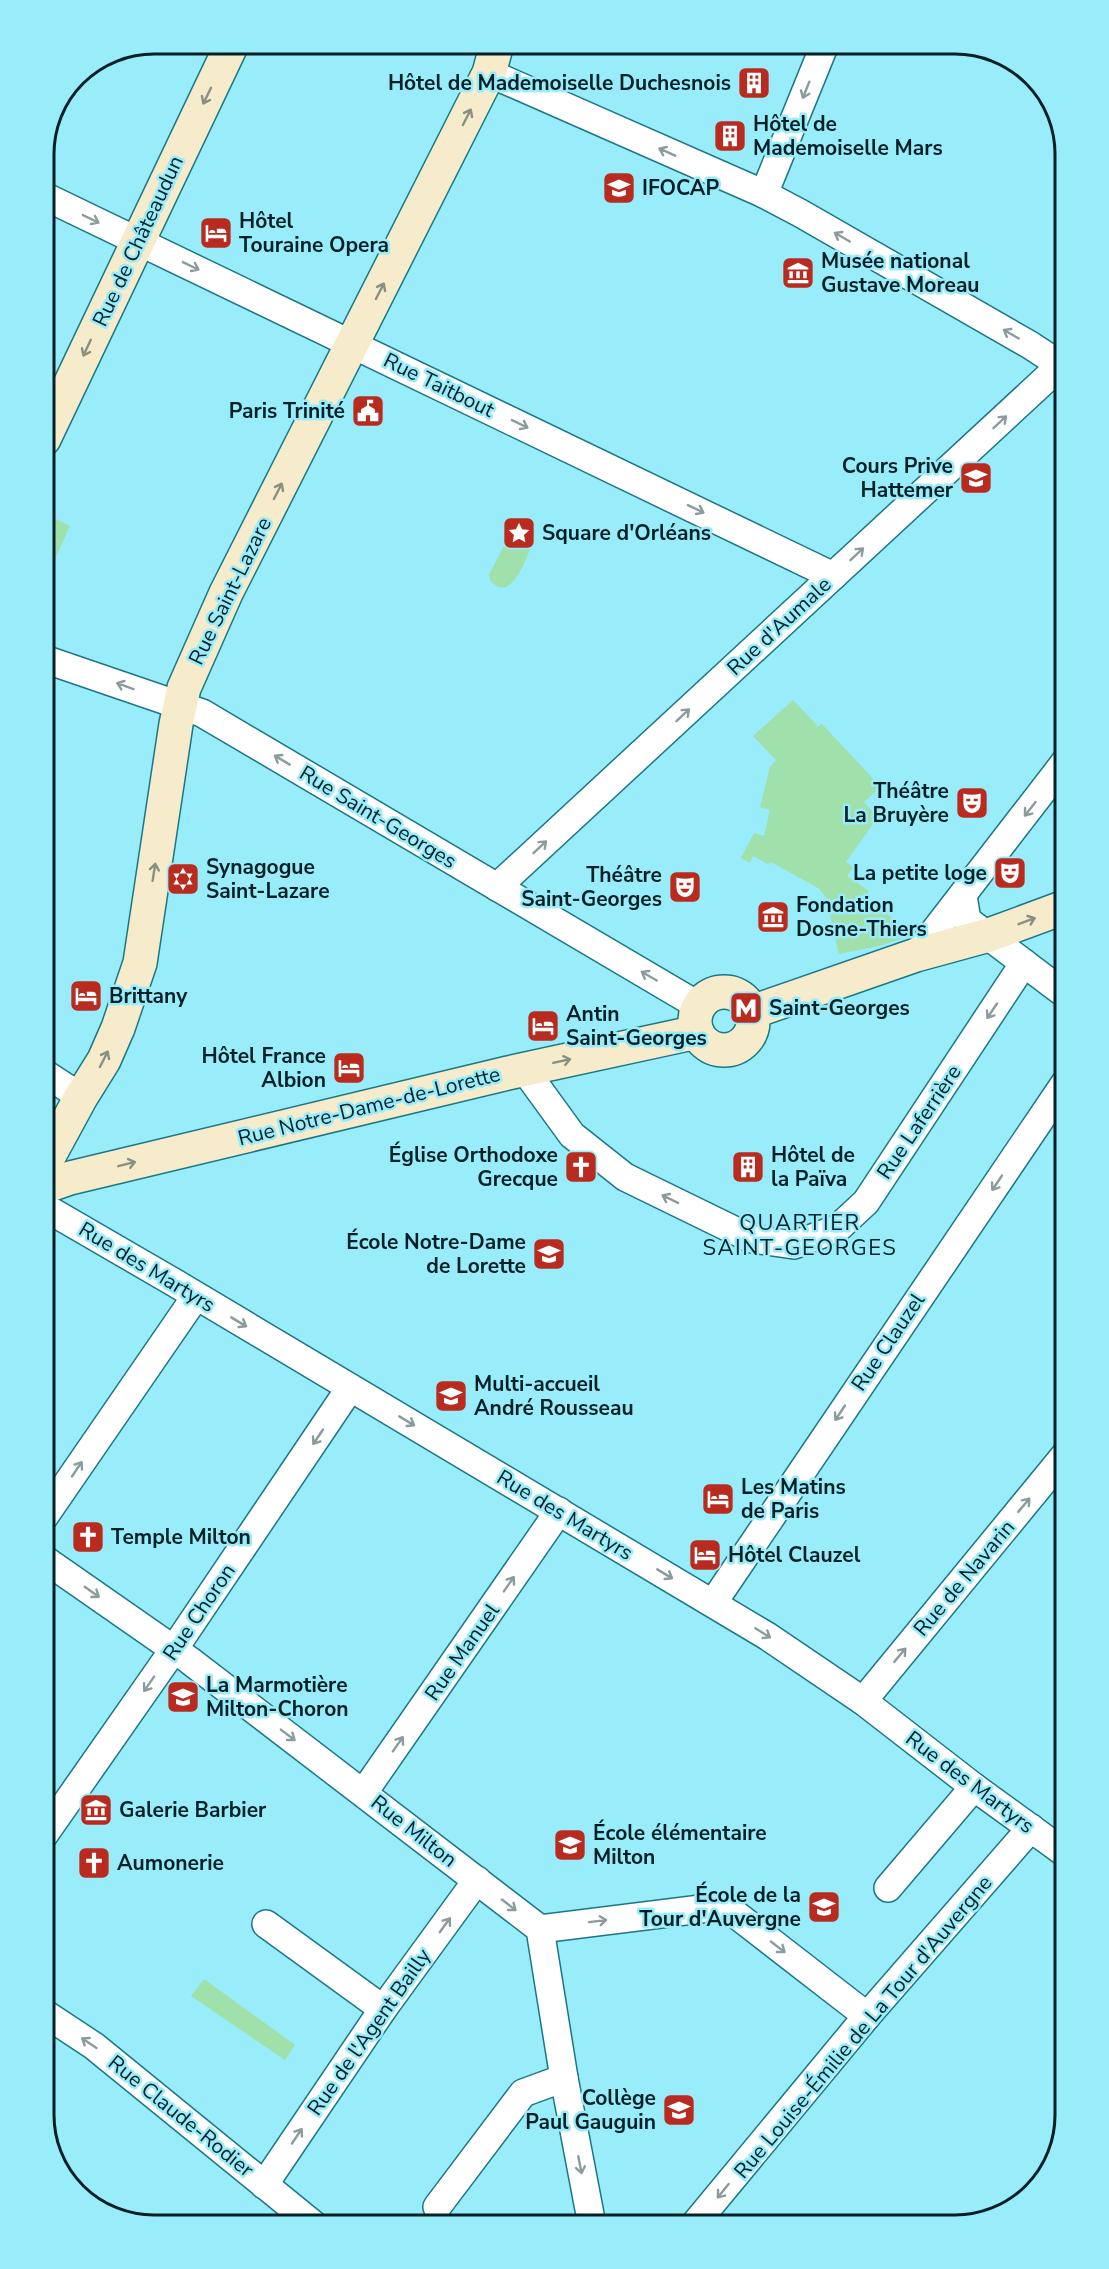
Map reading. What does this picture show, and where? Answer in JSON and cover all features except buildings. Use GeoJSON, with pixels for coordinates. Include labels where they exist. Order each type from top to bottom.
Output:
{"type":"FeatureCollection","features":[{"type":"Feature","properties":{"kind":"street","name":"Rue de Châteaudun"},"geometry":{"type":"LineString","coordinates":[[54,418],[227,54]]}},
{"type":"Feature","properties":{"kind":"street"},"geometry":{"type":"LineString","coordinates":[[764,194],[821,54]]}},
{"type":"Feature","properties":{"kind":"street"},"geometry":{"type":"LineString","coordinates":[[493,58],[764,194],[1055,361]]}},
{"type":"Feature","properties":{"kind":"street","name":"Rue Saint-Lazare"},"geometry":{"type":"LineString","coordinates":[[54,1147],[104,1060],[118,1028],[140,963],[184,688],[226,593],[354,344],[493,58]]}},
{"type":"Feature","properties":{"kind":"street","name":"Rue Taitbout"},"geometry":{"type":"LineString","coordinates":[[54,201],[833,576]]}},
{"type":"Feature","properties":{"kind":"street","name":"Rue d'Aumale"},"geometry":{"type":"LineString","coordinates":[[497,887],[1055,373]]}},
{"type":"Feature","properties":{"kind":"street","name":"Rue Saint-Georges"},"geometry":{"type":"LineString","coordinates":[[54,662],[202,713],[497,887],[698,1019]]}},
{"type":"Feature","properties":{"kind":"street"},"geometry":{"type":"LineString","coordinates":[[916,955],[1055,775]]}},
{"type":"Feature","properties":{"kind":"street"},"geometry":{"type":"LineString","coordinates":[[963,896],[967,920],[1055,986]]}},
{"type":"Feature","properties":{"kind":"street"},"geometry":{"type":"LineString","coordinates":[[752,1012],[916,955],[989,936],[1055,911]]}},
{"type":"Feature","properties":{"kind":"street","name":"Rue Laferrière"},"geometry":{"type":"LineString","coordinates":[[524,1069],[572,1135],[625,1177],[752,1239],[794,1245],[838,1228],[866,1202],[1024,963]]}},
{"type":"Feature","properties":{"kind":"street"},"geometry":{"type":"LineString","coordinates":[[724,992],[731,993],[744,999],[752,1012],[752,1030],[744,1043],[737,1048],[718,1050],[704,1043],[698,1019],[710,996],[724,992]]}},
{"type":"Feature","properties":{"kind":"street","name":"Rue Notre-Dame-de-Lorette"},"geometry":{"type":"LineString","coordinates":[[54,1184],[82,1175],[524,1069],[698,1019]]}},
{"type":"Feature","properties":{"kind":"street"},"geometry":{"type":"LineString","coordinates":[[54,1079],[81,1097]]}},
{"type":"Feature","properties":{"kind":"street","name":"Rue Clauzel"},"geometry":{"type":"LineString","coordinates":[[713,1603],[1055,1098]]}},
{"type":"Feature","properties":{"kind":"street","name":"Rue des Martyrs"},"geometry":{"type":"LineString","coordinates":[[54,1213],[767,1635],[862,1701],[1055,1846]]}},
{"type":"Feature","properties":{"kind":"street"},"geometry":{"type":"LineString","coordinates":[[54,1502],[196,1296]]}},
{"type":"Feature","properties":{"kind":"street","name":"Rue Choron"},"geometry":{"type":"LineString","coordinates":[[54,1821],[174,1649],[350,1388]]}},
{"type":"Feature","properties":{"kind":"street","name":"Rue de Navarin"},"geometry":{"type":"LineString","coordinates":[[862,1701],[1055,1467]]}},
{"type":"Feature","properties":{"kind":"street","name":"Rue Manuel"},"geometry":{"type":"LineString","coordinates":[[364,1792],[559,1511]]}},
{"type":"Feature","properties":{"kind":"street","name":"Rue Milton"},"geometry":{"type":"LineString","coordinates":[[54,1566],[174,1649],[364,1792],[540,1929]]}},
{"type":"Feature","properties":{"kind":"street"},"geometry":{"type":"LineString","coordinates":[[888,1888],[974,1787]]}},
{"type":"Feature","properties":{"kind":"street","name":"Rue Louise-Émilie de La Tour d'Auvergne"},"geometry":{"type":"LineString","coordinates":[[702,2215],[867,2016],[1031,1828]]}},
{"type":"Feature","properties":{"kind":"street","name":"Rue de l'Agent Bailly"},"geometry":{"type":"LineString","coordinates":[[264,2185],[383,2009],[477,1880]]}},
{"type":"Feature","properties":{"kind":"street"},"geometry":{"type":"LineString","coordinates":[[590,2215],[564,2078],[540,1929],[725,1905],[867,2016]]}},
{"type":"Feature","properties":{"kind":"street"},"geometry":{"type":"LineString","coordinates":[[266,1924],[383,2009]]}},
{"type":"Feature","properties":{"kind":"street","name":"Rue Claude-Rodier"},"geometry":{"type":"LineString","coordinates":[[54,2020],[94,2046],[302,2215]]}},
{"type":"Feature","properties":{"kind":"street"},"geometry":{"type":"LineString","coordinates":[[437,2207],[523,2093],[564,2078]]}},
{"type":"Feature","properties":{"kind":"green space"},"geometry":{"type":"Polygon","coordinates":[[[54,518],[70,526],[54,561],[54,518]]]}},
{"type":"Feature","properties":{"kind":"green space"},"geometry":{"type":"Polygon","coordinates":[[[520,524],[531,527],[535,538],[512,583],[505,587],[498,587],[490,580],[489,575],[513,528],[520,524]]]}},
{"type":"Feature","properties":{"kind":"green space"},"geometry":{"type":"Polygon","coordinates":[[[793,700],[817,725],[815,728],[822,724],[878,784],[877,790],[864,802],[878,817],[846,862],[853,867],[847,876],[869,891],[866,897],[913,934],[883,945],[839,954],[826,897],[818,888],[771,862],[768,864],[753,856],[750,863],[741,858],[754,833],[764,836],[770,810],[760,807],[770,767],[776,760],[753,736],[793,700]]]}},
{"type":"Feature","properties":{"kind":"green space"},"geometry":{"type":"Polygon","coordinates":[[[204,1979],[295,2045],[285,2060],[191,1996],[204,1979]]]}},
{"type":"Feature","properties":{"kind":"place","name":"Hôtel de Mademoiselle Duchesnois"},"geometry":{"type":"Point","coordinates":[754,83]}},
{"type":"Feature","properties":{"kind":"place","name":"Hôtel de Mademoiselle Mars"},"geometry":{"type":"Point","coordinates":[730,136]}},
{"type":"Feature","properties":{"kind":"place","name":"IFOCAP"},"geometry":{"type":"Point","coordinates":[619,188]}},
{"type":"Feature","properties":{"kind":"place","name":"Hôtel Touraine Opera"},"geometry":{"type":"Point","coordinates":[216,233]}},
{"type":"Feature","properties":{"kind":"place","name":"Musée national Gustave Moreau"},"geometry":{"type":"Point","coordinates":[798,273]}},
{"type":"Feature","properties":{"kind":"place","name":"Paris Trinité"},"geometry":{"type":"Point","coordinates":[368,411]}},
{"type":"Feature","properties":{"kind":"place","name":"Cours Prive Hattemer"},"geometry":{"type":"Point","coordinates":[976,478]}},
{"type":"Feature","properties":{"kind":"place","name":"Square d'Orléans"},"geometry":{"type":"Point","coordinates":[519,533]}},
{"type":"Feature","properties":{"kind":"place","name":"Théâtre La Bruyère"},"geometry":{"type":"Point","coordinates":[972,803]}},
{"type":"Feature","properties":{"kind":"place","name":"La petite loge"},"geometry":{"type":"Point","coordinates":[1010,873]}},
{"type":"Feature","properties":{"kind":"place","name":"Synagogue Saint-Lazare"},"geometry":{"type":"Point","coordinates":[183,879]}},
{"type":"Feature","properties":{"kind":"place","name":"Théâtre Saint-Georges"},"geometry":{"type":"Point","coordinates":[685,887]}},
{"type":"Feature","properties":{"kind":"place","name":"Fondation Dosne-Thiers"},"geometry":{"type":"Point","coordinates":[773,917]}},
{"type":"Feature","properties":{"kind":"place","name":"Brittany"},"geometry":{"type":"Point","coordinates":[86,996]}},
{"type":"Feature","properties":{"kind":"place","name":"Saint-Georges"},"geometry":{"type":"Point","coordinates":[746,1008]}},
{"type":"Feature","properties":{"kind":"place","name":"Antin Saint-Georges"},"geometry":{"type":"Point","coordinates":[543,1026]}},
{"type":"Feature","properties":{"kind":"place","name":"Hôtel France Albion"},"geometry":{"type":"Point","coordinates":[349,1068]}},
{"type":"Feature","properties":{"kind":"place","name":"Église Orthodoxe Grecque"},"geometry":{"type":"Point","coordinates":[581,1167]}},
{"type":"Feature","properties":{"kind":"place","name":"Hôtel de la Païva"},"geometry":{"type":"Point","coordinates":[748,1167]}},
{"type":"Feature","properties":{"kind":"place","name":"École Notre-Dame de Lorette"},"geometry":{"type":"Point","coordinates":[549,1254]}},
{"type":"Feature","properties":{"kind":"place","name":"Multi-accueil André Rousseau"},"geometry":{"type":"Point","coordinates":[451,1396]}},
{"type":"Feature","properties":{"kind":"place","name":"Les Matins de Paris"},"geometry":{"type":"Point","coordinates":[718,1499]}},
{"type":"Feature","properties":{"kind":"place","name":"Temple Milton"},"geometry":{"type":"Point","coordinates":[88,1537]}},
{"type":"Feature","properties":{"kind":"place","name":"Hôtel Clauzel"},"geometry":{"type":"Point","coordinates":[705,1555]}},
{"type":"Feature","properties":{"kind":"place","name":"La Marmotière Milton-Choron"},"geometry":{"type":"Point","coordinates":[183,1697]}},
{"type":"Feature","properties":{"kind":"place","name":"Galerie Barbier"},"geometry":{"type":"Point","coordinates":[96,1810]}},
{"type":"Feature","properties":{"kind":"place","name":"École élémentaire Milton"},"geometry":{"type":"Point","coordinates":[570,1845]}},
{"type":"Feature","properties":{"kind":"place","name":"Aumonerie"},"geometry":{"type":"Point","coordinates":[94,1863]}},
{"type":"Feature","properties":{"kind":"place","name":"École de la Tour d'Auvergne"},"geometry":{"type":"Point","coordinates":[824,1907]}},
{"type":"Feature","properties":{"kind":"place","name":"Collège Paul Gauguin"},"geometry":{"type":"Point","coordinates":[679,2110]}},
{"type":"Feature","properties":{"kind":"district","name":"QUARTIER SAINT-GEORGES"},"geometry":{"type":"Point","coordinates":[800,1236]}}]}
